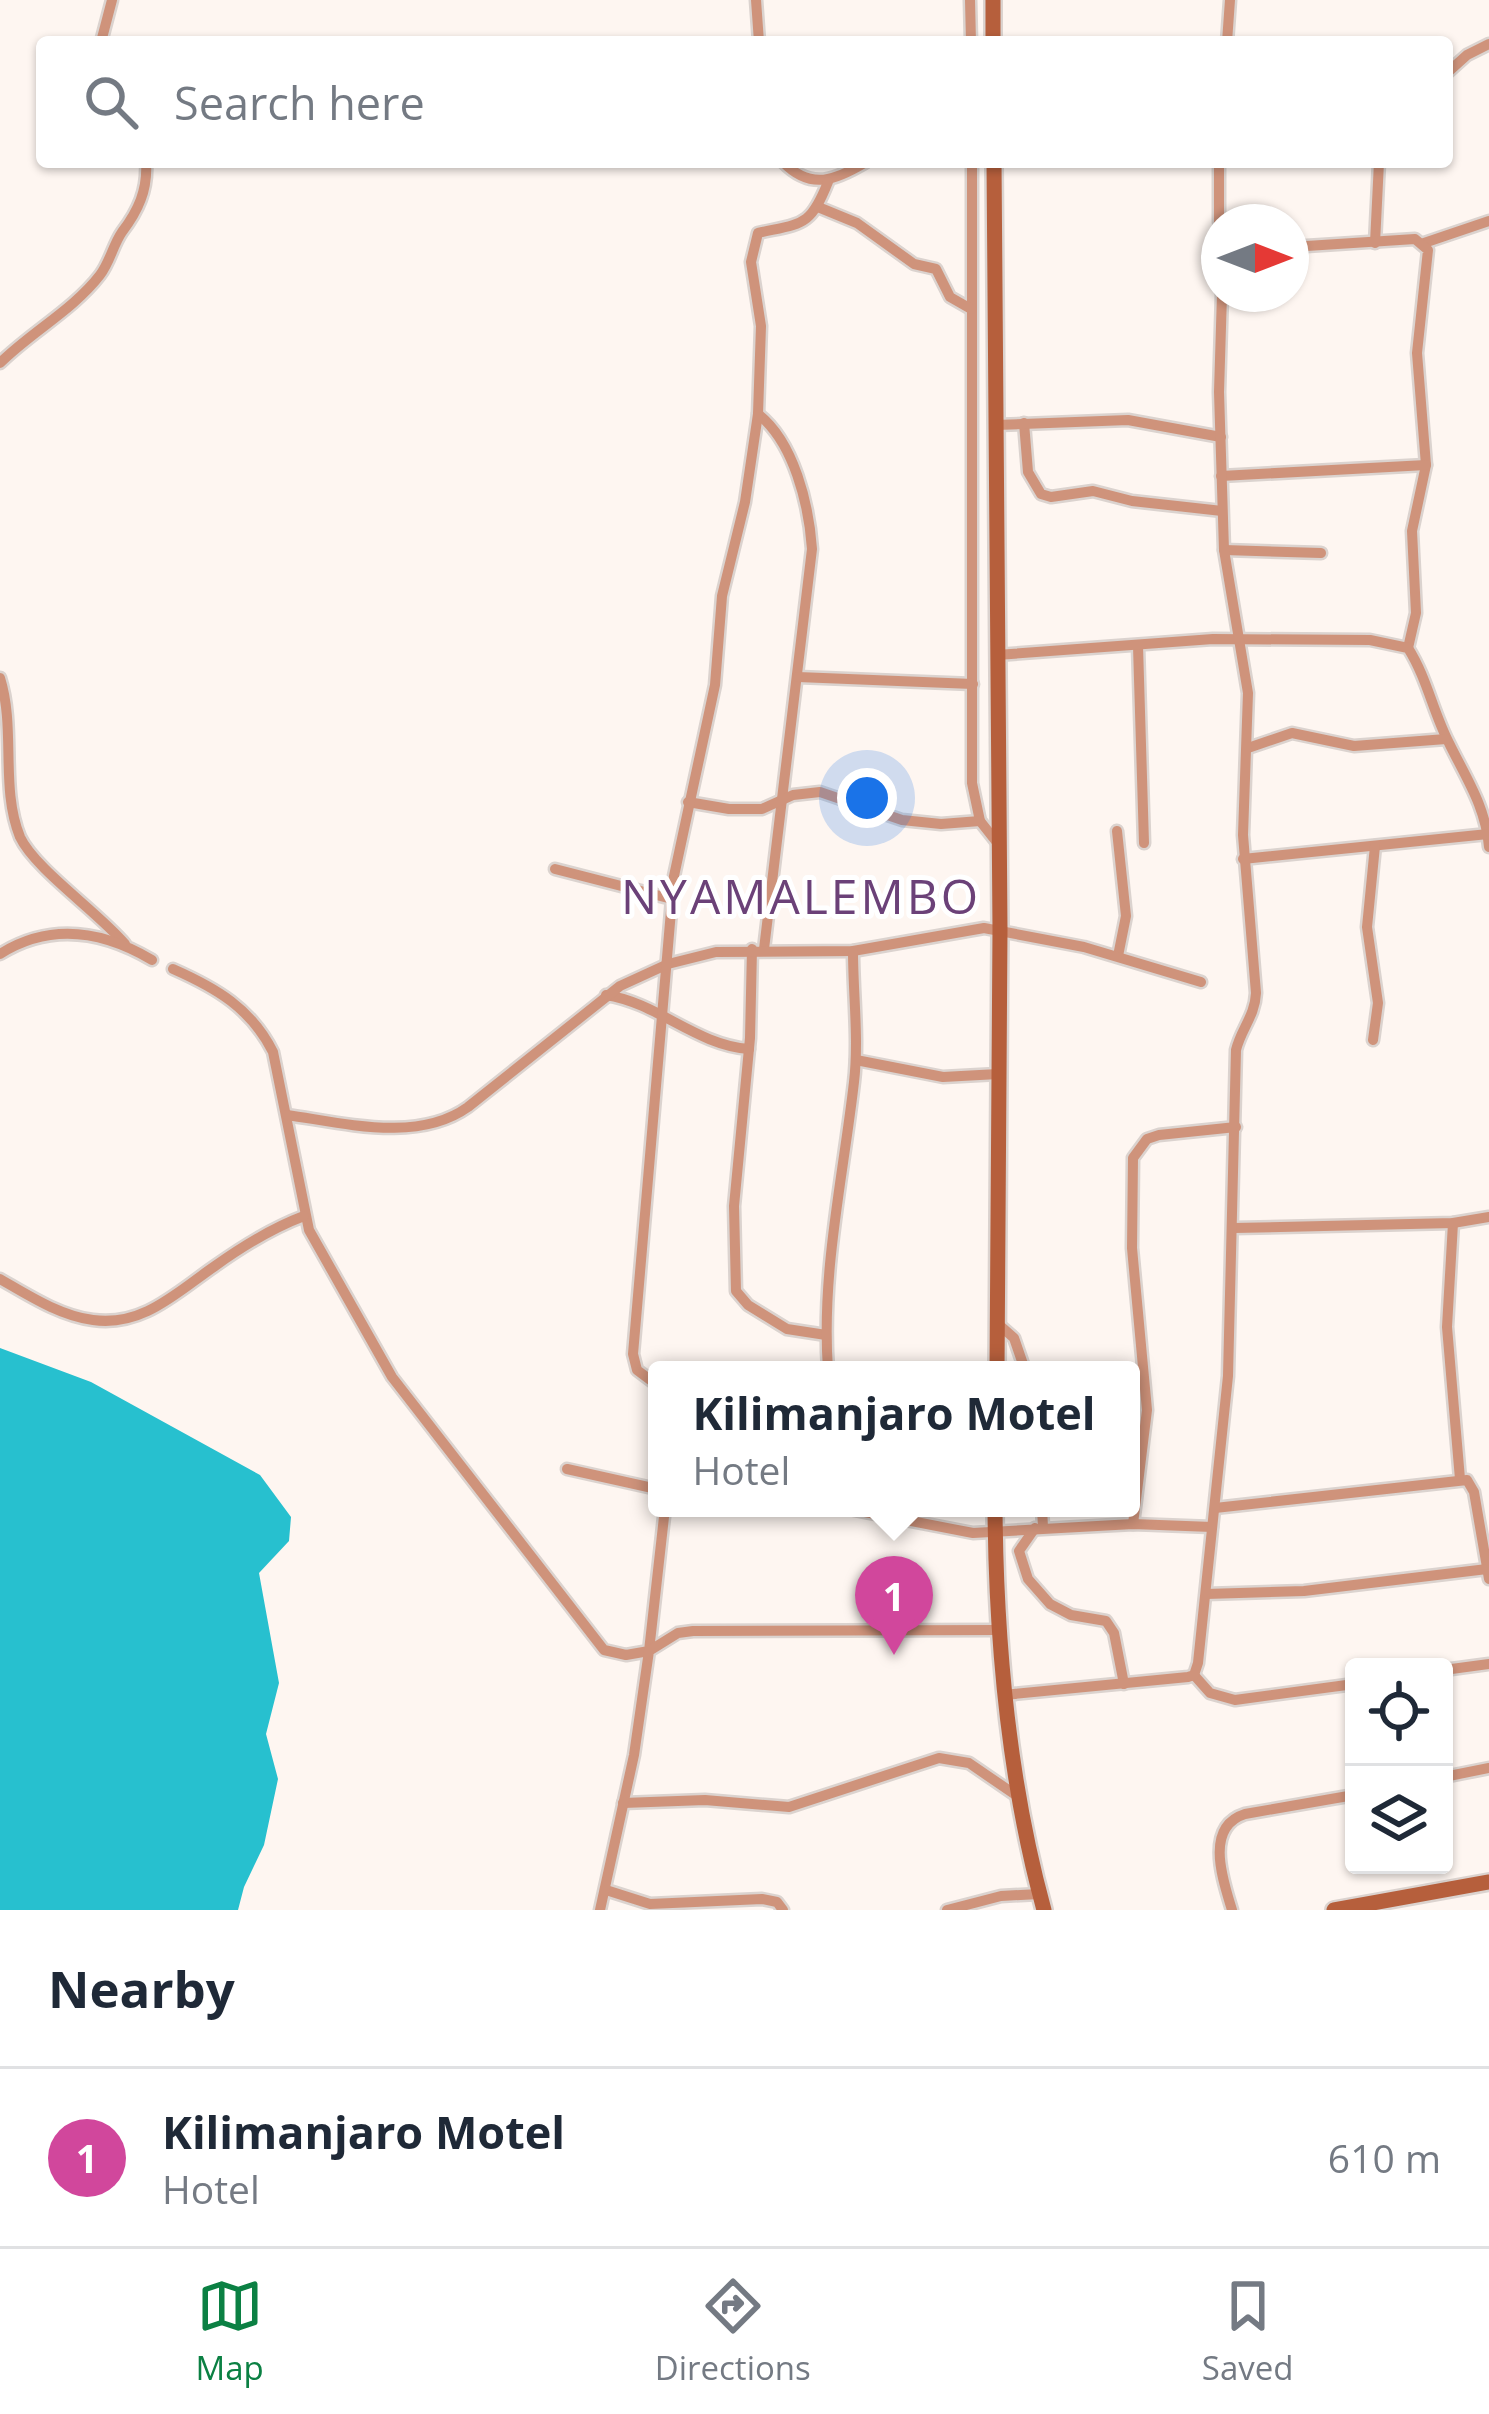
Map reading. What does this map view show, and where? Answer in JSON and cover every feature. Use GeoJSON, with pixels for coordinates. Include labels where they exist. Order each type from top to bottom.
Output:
{"type":"FeatureCollection","features":[{"type":"Feature","properties":{"kind":"street"},"geometry":{"type":"LineString","coordinates":[[103,36],[112,0]]}},
{"type":"Feature","properties":{"kind":"street"},"geometry":{"type":"LineString","coordinates":[[757,0],[760,36]]}},
{"type":"Feature","properties":{"kind":"street"},"geometry":{"type":"LineString","coordinates":[[968,36],[970,0]]}},
{"type":"Feature","properties":{"kind":"street"},"geometry":{"type":"LineString","coordinates":[[993,0],[995,36]]}},
{"type":"Feature","properties":{"kind":"street"},"geometry":{"type":"LineString","coordinates":[[1227,36],[1230,0]]}},
{"type":"Feature","properties":{"kind":"street"},"geometry":{"type":"LineString","coordinates":[[1453,68],[1489,44]]}},
{"type":"Feature","properties":{"kind":"street"},"geometry":{"type":"LineString","coordinates":[[0,363],[104,271],[118,238],[137,213],[146,168]]}},
{"type":"Feature","properties":{"kind":"street"},"geometry":{"type":"LineString","coordinates":[[791,168],[801,176],[828,182],[855,168]]}},
{"type":"Feature","properties":{"kind":"street"},"geometry":{"type":"LineString","coordinates":[[972,168],[972,784],[980,821],[999,844]]}},
{"type":"Feature","properties":{"kind":"street"},"geometry":{"type":"LineString","coordinates":[[994,168],[1000,929],[997,1361]]}},
{"type":"Feature","properties":{"kind":"street"},"geometry":{"type":"LineString","coordinates":[[1219,168],[1220,204]]}},
{"type":"Feature","properties":{"kind":"street"},"geometry":{"type":"LineString","coordinates":[[1375,243],[1379,168]]}},
{"type":"Feature","properties":{"kind":"street"},"geometry":{"type":"LineString","coordinates":[[648,1378],[637,1370],[633,1354],[672,899],[715,685],[722,596],[745,502],[763,362],[751,262],[755,238],[764,231],[806,222],[828,182]]}},
{"type":"Feature","properties":{"kind":"street"},"geometry":{"type":"LineString","coordinates":[[818,207],[857,223],[914,264],[936,269],[950,297],[971,309]]}},
{"type":"Feature","properties":{"kind":"street"},"geometry":{"type":"LineString","coordinates":[[1309,246],[1402,239],[1424,243],[1489,221]]}},
{"type":"Feature","properties":{"kind":"street"},"geometry":{"type":"LineString","coordinates":[[1424,243],[1430,259],[1417,353],[1426,465],[1412,531],[1417,613],[1408,648],[1428,683],[1446,739],[1474,789],[1489,847]]}},
{"type":"Feature","properties":{"kind":"street"},"geometry":{"type":"LineString","coordinates":[[1194,1676],[1228,1376],[1236,1050],[1255,1007],[1256,993],[1243,859],[1248,693],[1222,511],[1222,312]]}},
{"type":"Feature","properties":{"kind":"street"},"geometry":{"type":"LineString","coordinates":[[758,414],[783,442],[811,531],[798,676],[758,949],[735,1180],[736,1291],[748,1305],[787,1329],[826,1335]]}},
{"type":"Feature","properties":{"kind":"street"},"geometry":{"type":"LineString","coordinates":[[996,425],[1141,422],[1221,437]]}},
{"type":"Feature","properties":{"kind":"street"},"geometry":{"type":"LineString","coordinates":[[1024,423],[1028,472],[1041,494],[1093,491],[1132,501],[1222,511]]}},
{"type":"Feature","properties":{"kind":"street"},"geometry":{"type":"LineString","coordinates":[[1221,476],[1426,465]]}},
{"type":"Feature","properties":{"kind":"street"},"geometry":{"type":"LineString","coordinates":[[1224,550],[1321,554]]}},
{"type":"Feature","properties":{"kind":"street"},"geometry":{"type":"LineString","coordinates":[[997,655],[1242,639],[1370,640],[1408,648]]}},
{"type":"Feature","properties":{"kind":"street"},"geometry":{"type":"LineString","coordinates":[[1138,646],[1144,843]]}},
{"type":"Feature","properties":{"kind":"street"},"geometry":{"type":"LineString","coordinates":[[798,676],[973,684]]}},
{"type":"Feature","properties":{"kind":"street"},"geometry":{"type":"LineString","coordinates":[[0,678],[9,726],[10,800],[20,838],[32,856],[125,944]]}},
{"type":"Feature","properties":{"kind":"street"},"geometry":{"type":"LineString","coordinates":[[1248,748],[1292,733],[1354,746],[1446,739]]}},
{"type":"Feature","properties":{"kind":"street"},"geometry":{"type":"LineString","coordinates":[[688,802],[748,809],[820,792],[922,824],[980,821]]}},
{"type":"Feature","properties":{"kind":"street"},"geometry":{"type":"LineString","coordinates":[[1118,831],[1126,916],[1118,956]]}},
{"type":"Feature","properties":{"kind":"street"},"geometry":{"type":"LineString","coordinates":[[1243,859],[1488,834]]}},
{"type":"Feature","properties":{"kind":"street"},"geometry":{"type":"LineString","coordinates":[[1373,1040],[1378,1003],[1367,927],[1375,846]]}},
{"type":"Feature","properties":{"kind":"street"},"geometry":{"type":"LineString","coordinates":[[555,869],[672,899]]}},
{"type":"Feature","properties":{"kind":"street"},"geometry":{"type":"LineString","coordinates":[[286,1115],[374,1126],[442,1122],[468,1107],[606,995],[668,964],[716,952],[853,951],[962,931],[1000,929],[1118,956],[1201,982]]}},
{"type":"Feature","properties":{"kind":"street"},"geometry":{"type":"LineString","coordinates":[[0,954],[38,935],[58,934],[106,937],[152,960]]}},
{"type":"Feature","properties":{"kind":"street"},"geometry":{"type":"LineString","coordinates":[[827,1361],[835,1212],[856,1060],[853,951]]}},
{"type":"Feature","properties":{"kind":"street"},"geometry":{"type":"LineString","coordinates":[[173,969],[223,994],[251,1017],[273,1052],[304,1216],[315,1244],[392,1377],[604,1650],[626,1655],[649,1652],[678,1633],[693,1631],[999,1630]]}},
{"type":"Feature","properties":{"kind":"street"},"geometry":{"type":"LineString","coordinates":[[606,995],[635,1001],[719,1044],[748,1049]]}},
{"type":"Feature","properties":{"kind":"street"},"geometry":{"type":"LineString","coordinates":[[856,1060],[943,1077],[998,1074]]}},
{"type":"Feature","properties":{"kind":"street"},"geometry":{"type":"LineString","coordinates":[[1140,1467],[1147,1410],[1130,1170],[1147,1139],[1236,1127]]}},
{"type":"Feature","properties":{"kind":"street"},"geometry":{"type":"LineString","coordinates":[[0,1279],[45,1304],[88,1320],[127,1319],[163,1304],[255,1240],[304,1216]]}},
{"type":"Feature","properties":{"kind":"street"},"geometry":{"type":"LineString","coordinates":[[1234,1228],[1453,1223],[1489,1217]]}},
{"type":"Feature","properties":{"kind":"street"},"geometry":{"type":"LineString","coordinates":[[1453,1223],[1447,1327],[1460,1479]]}},
{"type":"Feature","properties":{"kind":"street"},"geometry":{"type":"LineString","coordinates":[[997,1323],[1014,1338],[1022,1361]]}},
{"type":"Feature","properties":{"kind":"street"},"geometry":{"type":"LineString","coordinates":[[567,1469],[648,1488]]}},
{"type":"Feature","properties":{"kind":"street"},"geometry":{"type":"LineString","coordinates":[[1205,1594],[1304,1591],[1488,1574],[1474,1492],[1470,1482],[1460,1479],[1214,1508]]}},
{"type":"Feature","properties":{"kind":"street"},"geometry":{"type":"LineString","coordinates":[[600,1910],[649,1652],[664,1517]]}},
{"type":"Feature","properties":{"kind":"street"},"geometry":{"type":"LineString","coordinates":[[886,1517],[947,1530],[995,1533],[1133,1524],[1213,1526]]}},
{"type":"Feature","properties":{"kind":"street"},"geometry":{"type":"LineString","coordinates":[[947,1910],[975,1900],[1041,1902],[1017,1796],[1004,1695],[995,1517]]}},
{"type":"Feature","properties":{"kind":"street"},"geometry":{"type":"LineString","coordinates":[[1041,1517],[1039,1528],[1019,1551],[1028,1579],[1059,1611],[1106,1621],[1114,1633],[1124,1684]]}},
{"type":"Feature","properties":{"kind":"street"},"geometry":{"type":"LineString","coordinates":[[1133,1524],[1134,1517]]}},
{"type":"Feature","properties":{"kind":"street"},"geometry":{"type":"LineString","coordinates":[[1453,1669],[1489,1664]]}},
{"type":"Feature","properties":{"kind":"street"},"geometry":{"type":"LineString","coordinates":[[1004,1695],[1194,1676]]}},
{"type":"Feature","properties":{"kind":"street"},"geometry":{"type":"LineString","coordinates":[[1194,1676],[1210,1693],[1235,1700],[1345,1685]]}},
{"type":"Feature","properties":{"kind":"street"},"geometry":{"type":"LineString","coordinates":[[623,1803],[705,1800],[789,1807],[922,1762],[952,1758],[980,1769],[1017,1796]]}},
{"type":"Feature","properties":{"kind":"street"},"geometry":{"type":"LineString","coordinates":[[1453,1775],[1489,1768]]}},
{"type":"Feature","properties":{"kind":"street"},"geometry":{"type":"LineString","coordinates":[[1232,1910],[1220,1851],[1225,1828],[1232,1820],[1345,1798]]}},
{"type":"Feature","properties":{"kind":"street"},"geometry":{"type":"LineString","coordinates":[[1334,1910],[1372,1907],[1489,1882]]}},
{"type":"Feature","properties":{"kind":"street"},"geometry":{"type":"LineString","coordinates":[[606,1890],[650,1904],[748,1899],[777,1901],[783,1910]]}},
{"type":"Feature","properties":{"kind":"water"},"geometry":{"type":"Polygon","coordinates":[[[0,1348],[91,1382],[260,1475],[291,1517],[289,1541],[259,1573],[279,1683],[266,1734],[278,1779],[264,1845],[238,1910],[0,1910],[0,1348]]]}},
{"type":"Feature","properties":{"kind":"place","name":"Kilimanjaro Motel"},"geometry":{"type":"Point","coordinates":[894,1655]}},
{"type":"Feature","properties":{"kind":"district","name":"NYAMALEMBO"},"geometry":{"type":"Point","coordinates":[801,897]}}]}
